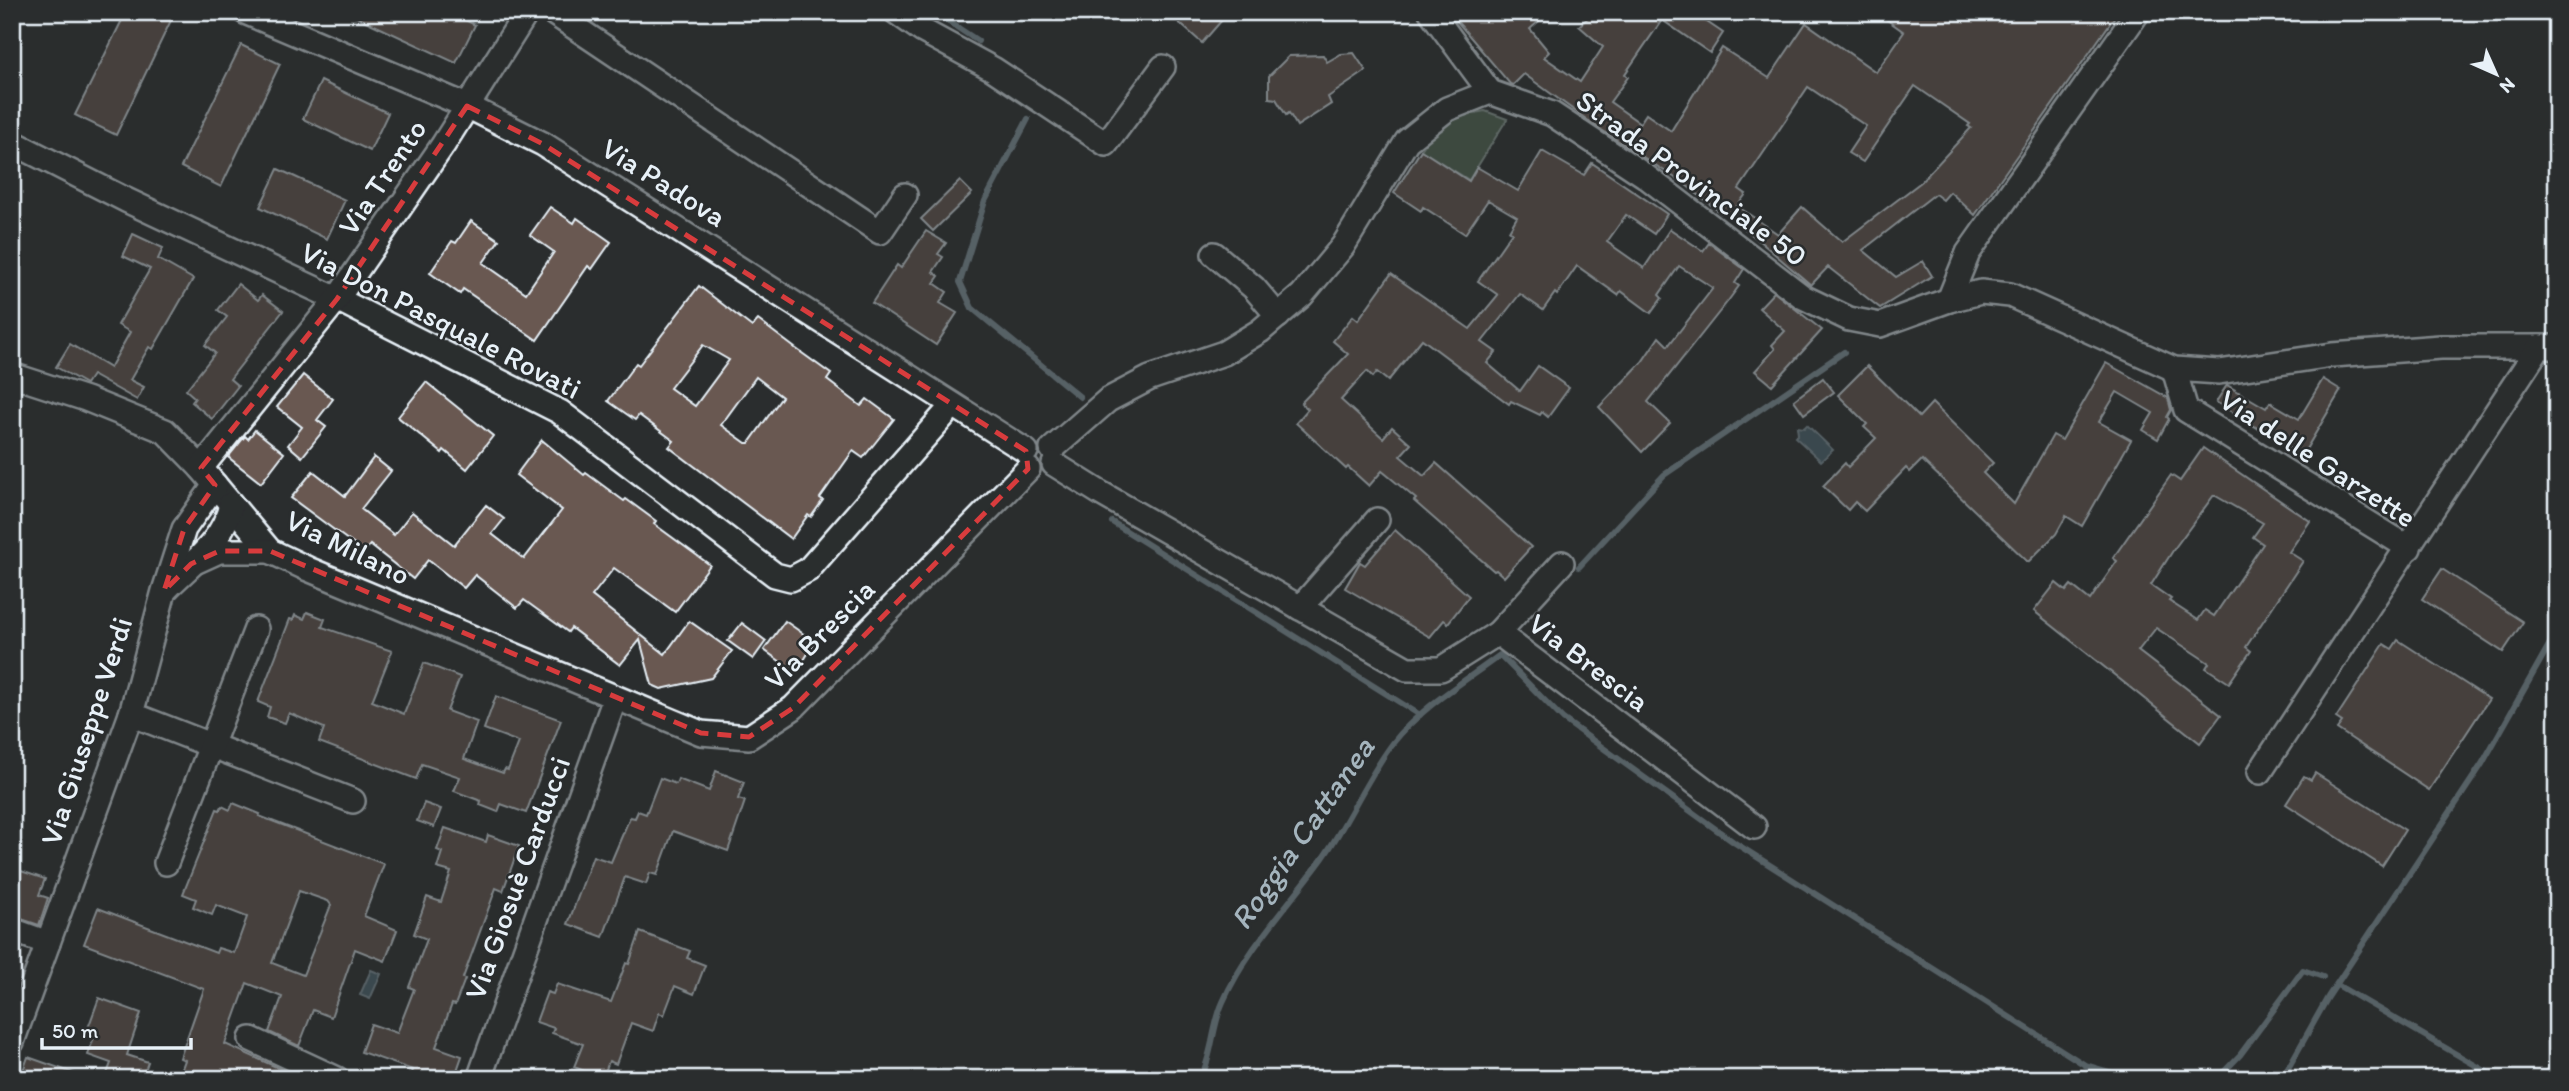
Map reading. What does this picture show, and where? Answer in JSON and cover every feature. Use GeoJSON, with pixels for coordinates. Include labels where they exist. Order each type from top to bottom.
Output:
{"type":"FeatureCollection","features":[{"type":"Feature","properties":{"kind":"street","name":"Via Padova"},"geometry":{"type":"LineString","coordinates":[[244,12],[467,106],[543,144],[953,405],[1027,460]]}},
{"type":"Feature","properties":{"kind":"street","name":"Via Trento"},"geometry":{"type":"LineString","coordinates":[[208,477],[337,299],[527,12]]}},
{"type":"Feature","properties":{"kind":"street"},"geometry":{"type":"LineString","coordinates":[[552,12],[880,232],[905,195]]}},
{"type":"Feature","properties":{"kind":"street"},"geometry":{"type":"LineString","coordinates":[[897,12],[923,32],[993,69],[1106,144],[1163,68]]}},
{"type":"Feature","properties":{"kind":"street"},"geometry":{"type":"LineString","coordinates":[[1027,460],[1043,474],[1048,472],[1053,456],[1108,400],[1150,378],[1224,353],[1261,331],[1302,295],[1343,246],[1407,141],[1447,109],[1490,92],[1431,12]]}},
{"type":"Feature","properties":{"kind":"street"},"geometry":{"type":"LineString","coordinates":[[1949,300],[1968,253],[2138,12]]}},
{"type":"Feature","properties":{"kind":"street","name":"Strada Provinciale 50"},"geometry":{"type":"LineString","coordinates":[[1490,92],[1552,114],[1644,175],[1803,297],[1849,319],[1880,325],[1949,300],[1981,292],[2010,295],[2174,369]]}},
{"type":"Feature","properties":{"kind":"street","name":"Via Don Pasquale Rovati"},"geometry":{"type":"LineString","coordinates":[[12,142],[337,299],[561,412],[775,575],[791,579],[808,569],[953,405]]}},
{"type":"Feature","properties":{"kind":"street"},"geometry":{"type":"LineString","coordinates":[[1214,254],[1254,288],[1278,316]]}},
{"type":"Feature","properties":{"kind":"street"},"geometry":{"type":"LineString","coordinates":[[2174,369],[2219,372],[2332,355],[2441,347],[2548,347]]}},
{"type":"Feature","properties":{"kind":"street"},"geometry":{"type":"LineString","coordinates":[[2409,548],[2548,347]]}},
{"type":"Feature","properties":{"kind":"street","name":"Via delle Garzette"},"geometry":{"type":"LineString","coordinates":[[2174,369],[2186,410],[2409,548],[2260,772]]}},
{"type":"Feature","properties":{"kind":"street","name":"Via Milano"},"geometry":{"type":"LineString","coordinates":[[12,374],[86,399],[165,431],[270,551],[615,698]]}},
{"type":"Feature","properties":{"kind":"street","name":"Via Brescia"},"geometry":{"type":"LineString","coordinates":[[1053,456],[1102,494],[1407,669],[1441,669],[1498,633],[1754,827]]}},
{"type":"Feature","properties":{"kind":"street","name":"Via Brescia"},"geometry":{"type":"LineString","coordinates":[[615,698],[701,733],[749,737],[793,708],[1027,460]]}},
{"type":"Feature","properties":{"kind":"street","name":"Via Giuseppe Verdi"},"geometry":{"type":"LineString","coordinates":[[12,1042],[131,714],[164,591],[184,529],[208,477]]}},
{"type":"Feature","properties":{"kind":"street"},"geometry":{"type":"LineString","coordinates":[[164,591],[216,538],[228,520],[231,504]]}},
{"type":"Feature","properties":{"kind":"street"},"geometry":{"type":"LineString","coordinates":[[1300,608],[1377,520]]}},
{"type":"Feature","properties":{"kind":"street"},"geometry":{"type":"LineString","coordinates":[[194,563],[219,551],[270,551]]}},
{"type":"Feature","properties":{"kind":"street"},"geometry":{"type":"LineString","coordinates":[[1498,633],[1562,563]]}},
{"type":"Feature","properties":{"kind":"street"},"geometry":{"type":"LineString","coordinates":[[166,863],[256,629]]}},
{"type":"Feature","properties":{"kind":"street","name":"Via Giosuè Carducci"},"geometry":{"type":"LineString","coordinates":[[478,1079],[615,698]]}},
{"type":"Feature","properties":{"kind":"street"},"geometry":{"type":"LineString","coordinates":[[131,714],[353,801]]}},
{"type":"Feature","properties":{"kind":"street"},"geometry":{"type":"LineString","coordinates":[[12,930],[48,943]]}},
{"type":"Feature","properties":{"kind":"street"},"geometry":{"type":"LineString","coordinates":[[251,1039],[337,1079]]}},
{"type":"Feature","properties":{"kind":"highlighted area"},"geometry":{"type":"Polygon","coordinates":[[[467,106],[543,144],[1026,451],[1028,469],[793,708],[749,737],[701,733],[270,551],[219,551],[191,564],[164,591],[184,529],[215,485],[201,468],[337,299],[467,106]]]}},
{"type":"Feature","properties":{"kind":"green space"},"geometry":{"type":"Polygon","coordinates":[[[1485,111],[1507,119],[1469,180],[1421,150],[1433,135],[1448,123],[1485,111]]]}},
{"type":"Feature","properties":{"kind":"water"},"geometry":{"type":"Polygon","coordinates":[[[1807,425],[1833,450],[1821,461],[1795,437],[1798,434],[1797,427],[1804,428],[1807,425]]]}},
{"type":"Feature","properties":{"kind":"water"},"geometry":{"type":"Polygon","coordinates":[[[371,970],[381,974],[370,999],[360,995],[371,970]]]}},
{"type":"Feature","properties":{"kind":"building"},"geometry":{"type":"Polygon","coordinates":[[[126,12],[175,12],[116,135],[75,115],[126,12]]]}},
{"type":"Feature","properties":{"kind":"building"},"geometry":{"type":"Polygon","coordinates":[[[346,12],[450,12],[475,25],[456,63],[346,12]]]}},
{"type":"Feature","properties":{"kind":"building"},"geometry":{"type":"Polygon","coordinates":[[[1167,12],[1229,12],[1202,43],[1167,12]]]}},
{"type":"Feature","properties":{"kind":"building"},"geometry":{"type":"Polygon","coordinates":[[[1449,12],[1531,12],[1539,21],[1530,29],[1549,52],[1544,57],[1580,82],[1603,47],[1579,26],[1594,12],[1692,12],[1723,33],[1710,53],[1662,20],[1625,74],[1628,77],[1610,102],[1640,123],[1646,114],[1671,131],[1722,48],[1769,78],[1806,23],[1876,72],[1904,32],[1876,12],[2118,12],[1975,215],[1950,192],[1943,200],[1935,194],[1863,250],[1896,277],[1923,261],[1932,276],[1880,308],[1828,267],[1811,285],[1723,210],[1721,213],[1686,185],[1597,127],[1524,74],[1513,85],[1449,12]],[[1915,86],[1863,162],[1848,153],[1866,126],[1808,87],[1739,189],[1746,194],[1737,206],[1778,234],[1802,207],[1842,242],[1921,182],[1971,128],[1968,126],[1970,124],[1915,86]]]}},
{"type":"Feature","properties":{"kind":"building"},"geometry":{"type":"Polygon","coordinates":[[[241,45],[280,64],[221,187],[181,167],[241,45]]]}},
{"type":"Feature","properties":{"kind":"building"},"geometry":{"type":"Polygon","coordinates":[[[1354,53],[1366,71],[1328,97],[1331,104],[1297,126],[1276,99],[1269,98],[1269,76],[1289,56],[1323,55],[1327,62],[1341,54],[1354,53]]]}},
{"type":"Feature","properties":{"kind":"building"},"geometry":{"type":"Polygon","coordinates":[[[321,81],[388,113],[370,151],[303,119],[321,81]]]}},
{"type":"Feature","properties":{"kind":"building"},"geometry":{"type":"Polygon","coordinates":[[[1421,150],[1469,181],[1477,167],[1518,191],[1542,151],[1584,175],[1592,163],[1667,214],[1654,234],[1626,215],[1607,242],[1644,268],[1670,229],[1703,251],[1709,243],[1744,269],[1735,283],[1739,286],[1648,402],[1670,423],[1642,452],[1599,407],[1642,362],[1659,337],[1668,346],[1713,288],[1679,266],[1659,295],[1662,298],[1651,313],[1621,291],[1618,295],[1577,266],[1543,310],[1520,294],[1482,342],[1496,352],[1487,363],[1520,391],[1538,366],[1569,388],[1548,417],[1542,412],[1540,415],[1511,401],[1509,404],[1422,339],[1388,381],[1377,372],[1373,377],[1367,371],[1341,400],[1383,438],[1392,427],[1411,444],[1400,456],[1424,476],[1436,463],[1531,547],[1504,577],[1382,471],[1369,486],[1348,467],[1346,469],[1296,423],[1308,409],[1301,403],[1348,354],[1333,341],[1353,316],[1358,320],[1391,274],[1470,329],[1498,295],[1478,281],[1512,232],[1509,231],[1517,217],[1488,200],[1465,234],[1423,207],[1421,211],[1394,193],[1421,150]]]}},
{"type":"Feature","properties":{"kind":"building"},"geometry":{"type":"Polygon","coordinates":[[[278,169],[345,200],[327,239],[260,207],[278,169]]]}},
{"type":"Feature","properties":{"kind":"building"},"geometry":{"type":"Polygon","coordinates":[[[960,181],[972,193],[933,231],[921,219],[960,181]]]}},
{"type":"Feature","properties":{"kind":"building"},"geometry":{"type":"Polygon","coordinates":[[[550,207],[574,223],[577,218],[611,242],[592,269],[588,266],[537,340],[463,289],[460,294],[430,273],[452,241],[456,243],[471,221],[499,240],[483,263],[526,293],[554,252],[530,235],[550,207]]]}},
{"type":"Feature","properties":{"kind":"building"},"geometry":{"type":"Polygon","coordinates":[[[926,231],[946,243],[938,254],[943,257],[933,272],[939,276],[934,283],[947,292],[940,303],[957,313],[936,345],[872,303],[897,265],[901,268],[926,231]]]}},
{"type":"Feature","properties":{"kind":"building"},"geometry":{"type":"Polygon","coordinates":[[[133,234],[163,248],[158,259],[193,279],[153,349],[149,347],[130,380],[144,387],[137,400],[92,375],[86,384],[56,367],[70,344],[110,368],[130,332],[118,325],[150,269],[123,256],[133,234]]]}},
{"type":"Feature","properties":{"kind":"building"},"geometry":{"type":"Polygon","coordinates":[[[238,284],[258,300],[262,295],[283,311],[230,379],[238,386],[212,419],[192,402],[195,398],[186,390],[215,353],[205,345],[227,317],[218,310],[238,284]]]}},
{"type":"Feature","properties":{"kind":"building"},"geometry":{"type":"Polygon","coordinates":[[[699,286],[752,327],[758,320],[831,374],[827,380],[861,406],[867,399],[894,419],[863,458],[853,451],[820,498],[823,500],[791,539],[669,447],[674,441],[639,415],[635,420],[608,401],[636,363],[639,365],[699,286]],[[703,345],[670,388],[695,406],[729,360],[703,345]],[[756,377],[721,425],[746,443],[749,443],[782,397],[756,377]]]}},
{"type":"Feature","properties":{"kind":"building"},"geometry":{"type":"Polygon","coordinates":[[[1774,292],[1822,330],[1772,385],[1755,371],[1775,349],[1772,345],[1785,331],[1759,308],[1774,292]]]}},
{"type":"Feature","properties":{"kind":"building"},"geometry":{"type":"Polygon","coordinates":[[[2106,363],[2168,398],[2171,410],[2167,417],[2169,419],[2158,439],[2143,430],[2153,413],[2117,392],[2099,422],[2131,440],[2082,526],[2066,516],[2056,534],[2028,562],[1922,460],[1910,472],[1906,468],[1865,511],[1855,502],[1848,510],[1823,486],[1845,463],[1848,467],[1876,438],[1864,427],[1867,424],[1838,395],[1867,366],[1919,417],[1932,403],[1993,463],[1983,473],[2014,504],[2053,435],[2062,440],[2106,363]]]}},
{"type":"Feature","properties":{"kind":"building"},"geometry":{"type":"Polygon","coordinates":[[[303,375],[333,399],[317,420],[326,427],[302,457],[288,445],[302,427],[277,407],[303,375]]]}},
{"type":"Feature","properties":{"kind":"building"},"geometry":{"type":"Polygon","coordinates":[[[1823,378],[1834,392],[1804,414],[1794,400],[1823,378]]]}},
{"type":"Feature","properties":{"kind":"building"},"geometry":{"type":"Polygon","coordinates":[[[2323,379],[2341,390],[2302,456],[2216,402],[2227,385],[2266,408],[2270,402],[2299,419],[2323,379]]]}},
{"type":"Feature","properties":{"kind":"building"},"geometry":{"type":"Polygon","coordinates":[[[426,382],[493,436],[467,469],[444,450],[442,453],[398,417],[426,382]]]}},
{"type":"Feature","properties":{"kind":"building"},"geometry":{"type":"Polygon","coordinates":[[[255,430],[284,453],[261,483],[228,457],[245,436],[248,439],[255,430]]]}},
{"type":"Feature","properties":{"kind":"building"},"geometry":{"type":"Polygon","coordinates":[[[542,440],[584,475],[586,473],[656,521],[654,524],[710,565],[675,612],[614,568],[592,596],[665,654],[689,621],[732,651],[711,678],[661,689],[652,685],[640,640],[620,665],[571,628],[568,632],[524,600],[517,608],[475,575],[464,588],[428,560],[413,579],[370,545],[364,552],[291,498],[313,471],[345,496],[374,457],[391,471],[361,509],[394,535],[412,512],[454,545],[486,505],[504,519],[492,534],[524,559],[562,510],[516,475],[542,440]]]}},
{"type":"Feature","properties":{"kind":"building"},"geometry":{"type":"Polygon","coordinates":[[[2203,448],[2310,521],[2289,552],[2303,561],[2246,647],[2251,651],[2229,683],[2206,668],[2209,663],[2156,628],[2138,651],[2221,715],[2200,743],[2034,611],[2056,583],[2066,591],[2071,585],[2090,600],[2117,561],[2113,558],[2171,475],[2180,481],[2203,448]],[[2214,495],[2151,585],[2198,620],[2205,610],[2214,616],[2263,544],[2253,537],[2263,523],[2214,495]]]}},
{"type":"Feature","properties":{"kind":"building"},"geometry":{"type":"Polygon","coordinates":[[[1395,530],[1469,596],[1448,623],[1444,620],[1430,637],[1345,588],[1360,562],[1365,565],[1395,530]]]}},
{"type":"Feature","properties":{"kind":"building"},"geometry":{"type":"Polygon","coordinates":[[[2442,569],[2523,622],[2503,652],[2422,599],[2442,569]]]}},
{"type":"Feature","properties":{"kind":"building"},"geometry":{"type":"Polygon","coordinates":[[[307,612],[325,619],[322,627],[392,651],[372,701],[404,714],[424,663],[460,677],[447,711],[477,722],[464,759],[503,773],[505,769],[508,770],[519,742],[484,729],[496,696],[561,720],[526,813],[501,804],[498,812],[480,805],[481,801],[454,791],[460,777],[422,764],[416,779],[319,742],[324,728],[289,713],[285,723],[267,717],[270,707],[258,702],[290,619],[293,620],[295,615],[304,619],[307,612]]]}},
{"type":"Feature","properties":{"kind":"building"},"geometry":{"type":"Polygon","coordinates":[[[785,621],[815,642],[801,665],[794,671],[764,650],[785,621]]]}},
{"type":"Feature","properties":{"kind":"building"},"geometry":{"type":"Polygon","coordinates":[[[742,623],[766,641],[753,659],[728,641],[742,623]]]}},
{"type":"Feature","properties":{"kind":"building"},"geometry":{"type":"Polygon","coordinates":[[[2398,640],[2489,699],[2429,790],[2337,729],[2342,722],[2336,718],[2384,644],[2392,649],[2398,640]]]}},
{"type":"Feature","properties":{"kind":"building"},"geometry":{"type":"Polygon","coordinates":[[[716,771],[744,782],[738,799],[745,801],[728,851],[673,831],[657,875],[650,873],[646,884],[625,877],[603,937],[568,924],[593,856],[611,862],[630,817],[635,818],[638,811],[646,814],[660,778],[676,784],[678,779],[709,791],[716,771]]]}},
{"type":"Feature","properties":{"kind":"building"},"geometry":{"type":"Polygon","coordinates":[[[2315,773],[2405,830],[2382,866],[2286,804],[2304,776],[2311,780],[2315,773]]]}},
{"type":"Feature","properties":{"kind":"building"},"geometry":{"type":"Polygon","coordinates":[[[233,803],[260,814],[259,816],[384,864],[364,916],[397,930],[385,961],[355,949],[331,1017],[313,1010],[299,1046],[269,1032],[282,997],[247,983],[225,1044],[303,1079],[178,1079],[185,1060],[180,1058],[204,989],[84,944],[98,908],[216,953],[218,948],[234,953],[247,917],[216,905],[212,915],[193,907],[196,899],[183,894],[217,809],[220,810],[222,806],[230,810],[233,803]],[[299,891],[272,963],[303,975],[331,905],[328,901],[299,891]]]}},
{"type":"Feature","properties":{"kind":"building"},"geometry":{"type":"Polygon","coordinates":[[[424,803],[441,809],[434,827],[417,821],[424,803]]]}},
{"type":"Feature","properties":{"kind":"building"},"geometry":{"type":"Polygon","coordinates":[[[445,828],[486,842],[488,835],[519,846],[503,891],[496,888],[463,978],[465,979],[455,1005],[452,1004],[436,1047],[462,1056],[454,1079],[410,1079],[413,1070],[361,1052],[371,1024],[397,1033],[414,989],[409,987],[427,939],[414,934],[427,897],[441,902],[451,872],[437,868],[442,852],[437,850],[445,828]]]}},
{"type":"Feature","properties":{"kind":"building"},"geometry":{"type":"Polygon","coordinates":[[[12,868],[45,879],[39,895],[48,898],[39,925],[12,916],[12,868]]]}},
{"type":"Feature","properties":{"kind":"building"},"geometry":{"type":"Polygon","coordinates":[[[640,932],[690,951],[687,958],[705,965],[694,994],[675,986],[664,1015],[659,1013],[653,1031],[631,1023],[616,1064],[609,1061],[603,1078],[574,1067],[583,1044],[552,1033],[554,1028],[536,1022],[547,992],[553,994],[557,984],[611,1002],[640,932]]]}},
{"type":"Feature","properties":{"kind":"building"},"geometry":{"type":"Polygon","coordinates":[[[99,998],[141,1013],[127,1055],[148,1062],[142,1079],[105,1079],[111,1063],[88,1055],[95,1034],[87,1031],[99,998]]]}},
{"type":"Feature","properties":{"kind":"building"},"geometry":{"type":"Polygon","coordinates":[[[28,1057],[82,1076],[81,1079],[20,1079],[28,1057]]]}},
{"type":"Feature","properties":{"kind":"waterway"},"geometry":{"type":"LineString","coordinates":[[934,12],[978,41]]}},
{"type":"Feature","properties":{"kind":"waterway"},"geometry":{"type":"LineString","coordinates":[[1028,119],[985,201],[960,282],[972,308],[1080,397]]}},
{"type":"Feature","properties":{"kind":"waterway","name":"Roggia Cattanea"},"geometry":{"type":"LineString","coordinates":[[1579,567],[1664,475],[1844,352]]}},
{"type":"Feature","properties":{"kind":"waterway"},"geometry":{"type":"LineString","coordinates":[[1112,522],[1420,715]]}},
{"type":"Feature","properties":{"kind":"waterway"},"geometry":{"type":"LineString","coordinates":[[2282,1079],[2328,997],[2482,764],[2557,631]]}},
{"type":"Feature","properties":{"kind":"waterway"},"geometry":{"type":"LineString","coordinates":[[1200,1079],[1208,1060],[1219,1011],[1233,982],[1256,945],[1323,858],[1393,743],[1430,706],[1500,655],[1563,719],[1735,843],[2085,1065],[2132,1079]]}},
{"type":"Feature","properties":{"kind":"waterway"},"geometry":{"type":"LineString","coordinates":[[2217,1079],[2240,1055],[2303,970],[2323,977]]}},
{"type":"Feature","properties":{"kind":"waterway"},"geometry":{"type":"LineString","coordinates":[[2339,986],[2499,1079]]}}]}
